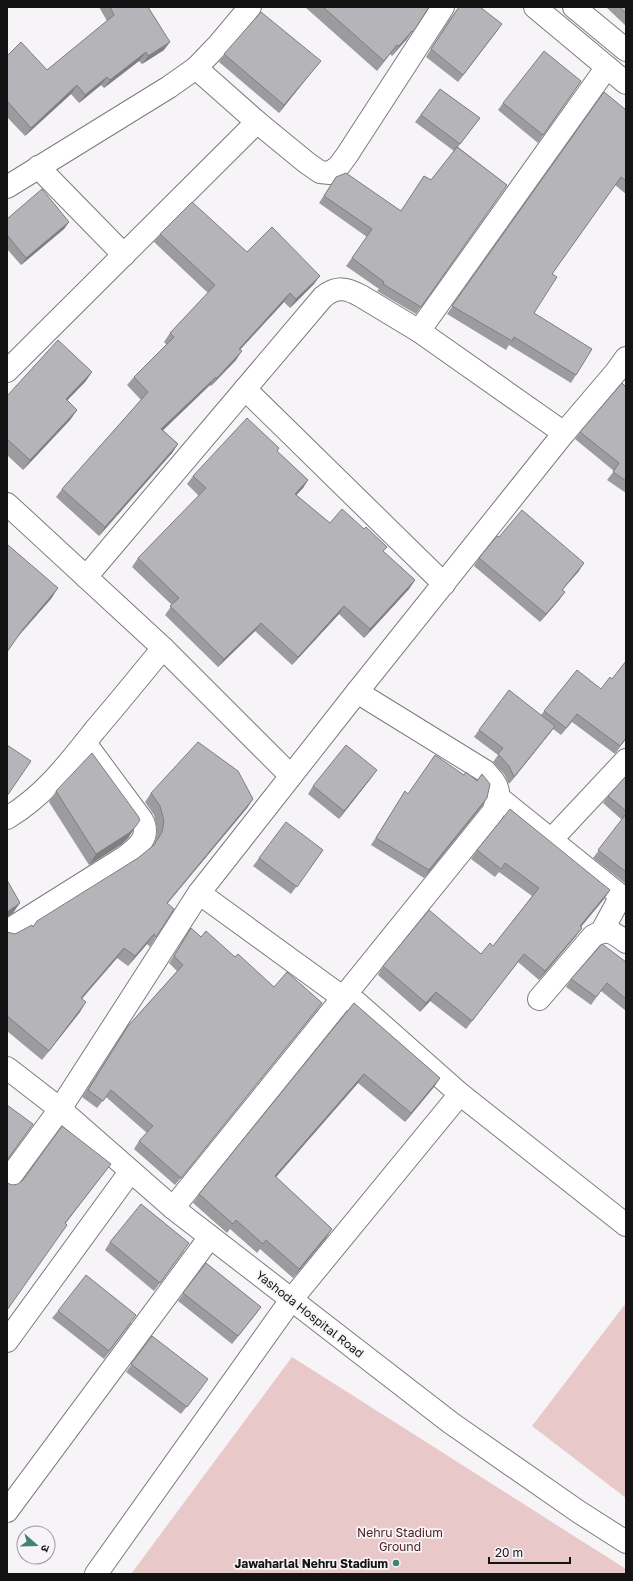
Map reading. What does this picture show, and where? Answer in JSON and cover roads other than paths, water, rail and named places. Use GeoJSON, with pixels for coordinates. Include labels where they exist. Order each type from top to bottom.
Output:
{"type":"FeatureCollection","features":[{"type":"Feature","properties":{"kind":"street"},"geometry":{"type":"LineString","coordinates":[[7,187],[169,87],[196,68],[219,44],[250,7]]}},
{"type":"Feature","properties":{"kind":"street"},"geometry":{"type":"LineString","coordinates":[[196,68],[257,122],[320,172],[330,173],[339,166],[347,155],[443,7]]}},
{"type":"Feature","properties":{"kind":"street"},"geometry":{"type":"LineString","coordinates":[[535,7],[626,84]]}},
{"type":"Feature","properties":{"kind":"street"},"geometry":{"type":"LineString","coordinates":[[574,7],[625,46]]}},
{"type":"Feature","properties":{"kind":"street"},"geometry":{"type":"LineString","coordinates":[[419,331],[607,67]]}},
{"type":"Feature","properties":{"kind":"street"},"geometry":{"type":"LineString","coordinates":[[7,371],[257,122]]}},
{"type":"Feature","properties":{"kind":"street"},"geometry":{"type":"LineString","coordinates":[[38,167],[124,255]]}},
{"type":"Feature","properties":{"kind":"street"},"geometry":{"type":"LineString","coordinates":[[86,577],[323,297],[331,291],[340,288],[353,291],[419,331],[564,433]]}},
{"type":"Feature","properties":{"kind":"street"},"geometry":{"type":"LineString","coordinates":[[7,1181],[60,1109],[199,893],[564,433],[623,370]]}},
{"type":"Feature","properties":{"kind":"street"},"geometry":{"type":"LineString","coordinates":[[245,389],[444,584]]}},
{"type":"Feature","properties":{"kind":"street"},"geometry":{"type":"LineString","coordinates":[[7,504],[163,648],[291,776]]}},
{"type":"Feature","properties":{"kind":"street"},"geometry":{"type":"LineString","coordinates":[[7,818],[20,810],[46,788],[163,648]]}},
{"type":"Feature","properties":{"kind":"street"},"geometry":{"type":"LineString","coordinates":[[173,1208],[493,812],[498,797],[496,783],[485,771],[357,692]]}},
{"type":"Feature","properties":{"kind":"street"},"geometry":{"type":"LineString","coordinates":[[7,931],[125,857],[136,849],[146,834],[146,827],[142,820],[85,743]]}},
{"type":"Feature","properties":{"kind":"street"},"geometry":{"type":"LineString","coordinates":[[551,840],[626,760]]}},
{"type":"Feature","properties":{"kind":"street"},"geometry":{"type":"LineString","coordinates":[[498,797],[621,896],[602,931],[593,936],[539,999]]}},
{"type":"Feature","properties":{"kind":"street"},"geometry":{"type":"LineString","coordinates":[[199,893],[342,998],[356,1002],[460,1094],[626,1225]]}},
{"type":"Feature","properties":{"kind":"street"},"geometry":{"type":"LineString","coordinates":[[602,931],[612,933],[626,942]]}},
{"type":"Feature","properties":{"kind":"street","name":"Yashoda Hospital Road"},"geometry":{"type":"LineString","coordinates":[[7,1068],[60,1109],[130,1172],[173,1208],[450,1423],[579,1512],[626,1542]]}},
{"type":"Feature","properties":{"kind":"street"},"geometry":{"type":"LineString","coordinates":[[96,1574],[291,1300],[460,1094]]}},
{"type":"Feature","properties":{"kind":"street"},"geometry":{"type":"LineString","coordinates":[[7,1341],[130,1172]]}},
{"type":"Feature","properties":{"kind":"street"},"geometry":{"type":"LineString","coordinates":[[7,1511],[210,1237]]}},
{"type":"Feature","properties":{"kind":"place","name":"Jawaharlal Nehru Stadium"},"geometry":{"type":"Point","coordinates":[396,1563]}},
{"type":"Feature","properties":{"kind":"park label","name":"Nehru Stadium Ground"},"geometry":{"type":"Point","coordinates":[400,1539]}}]}
